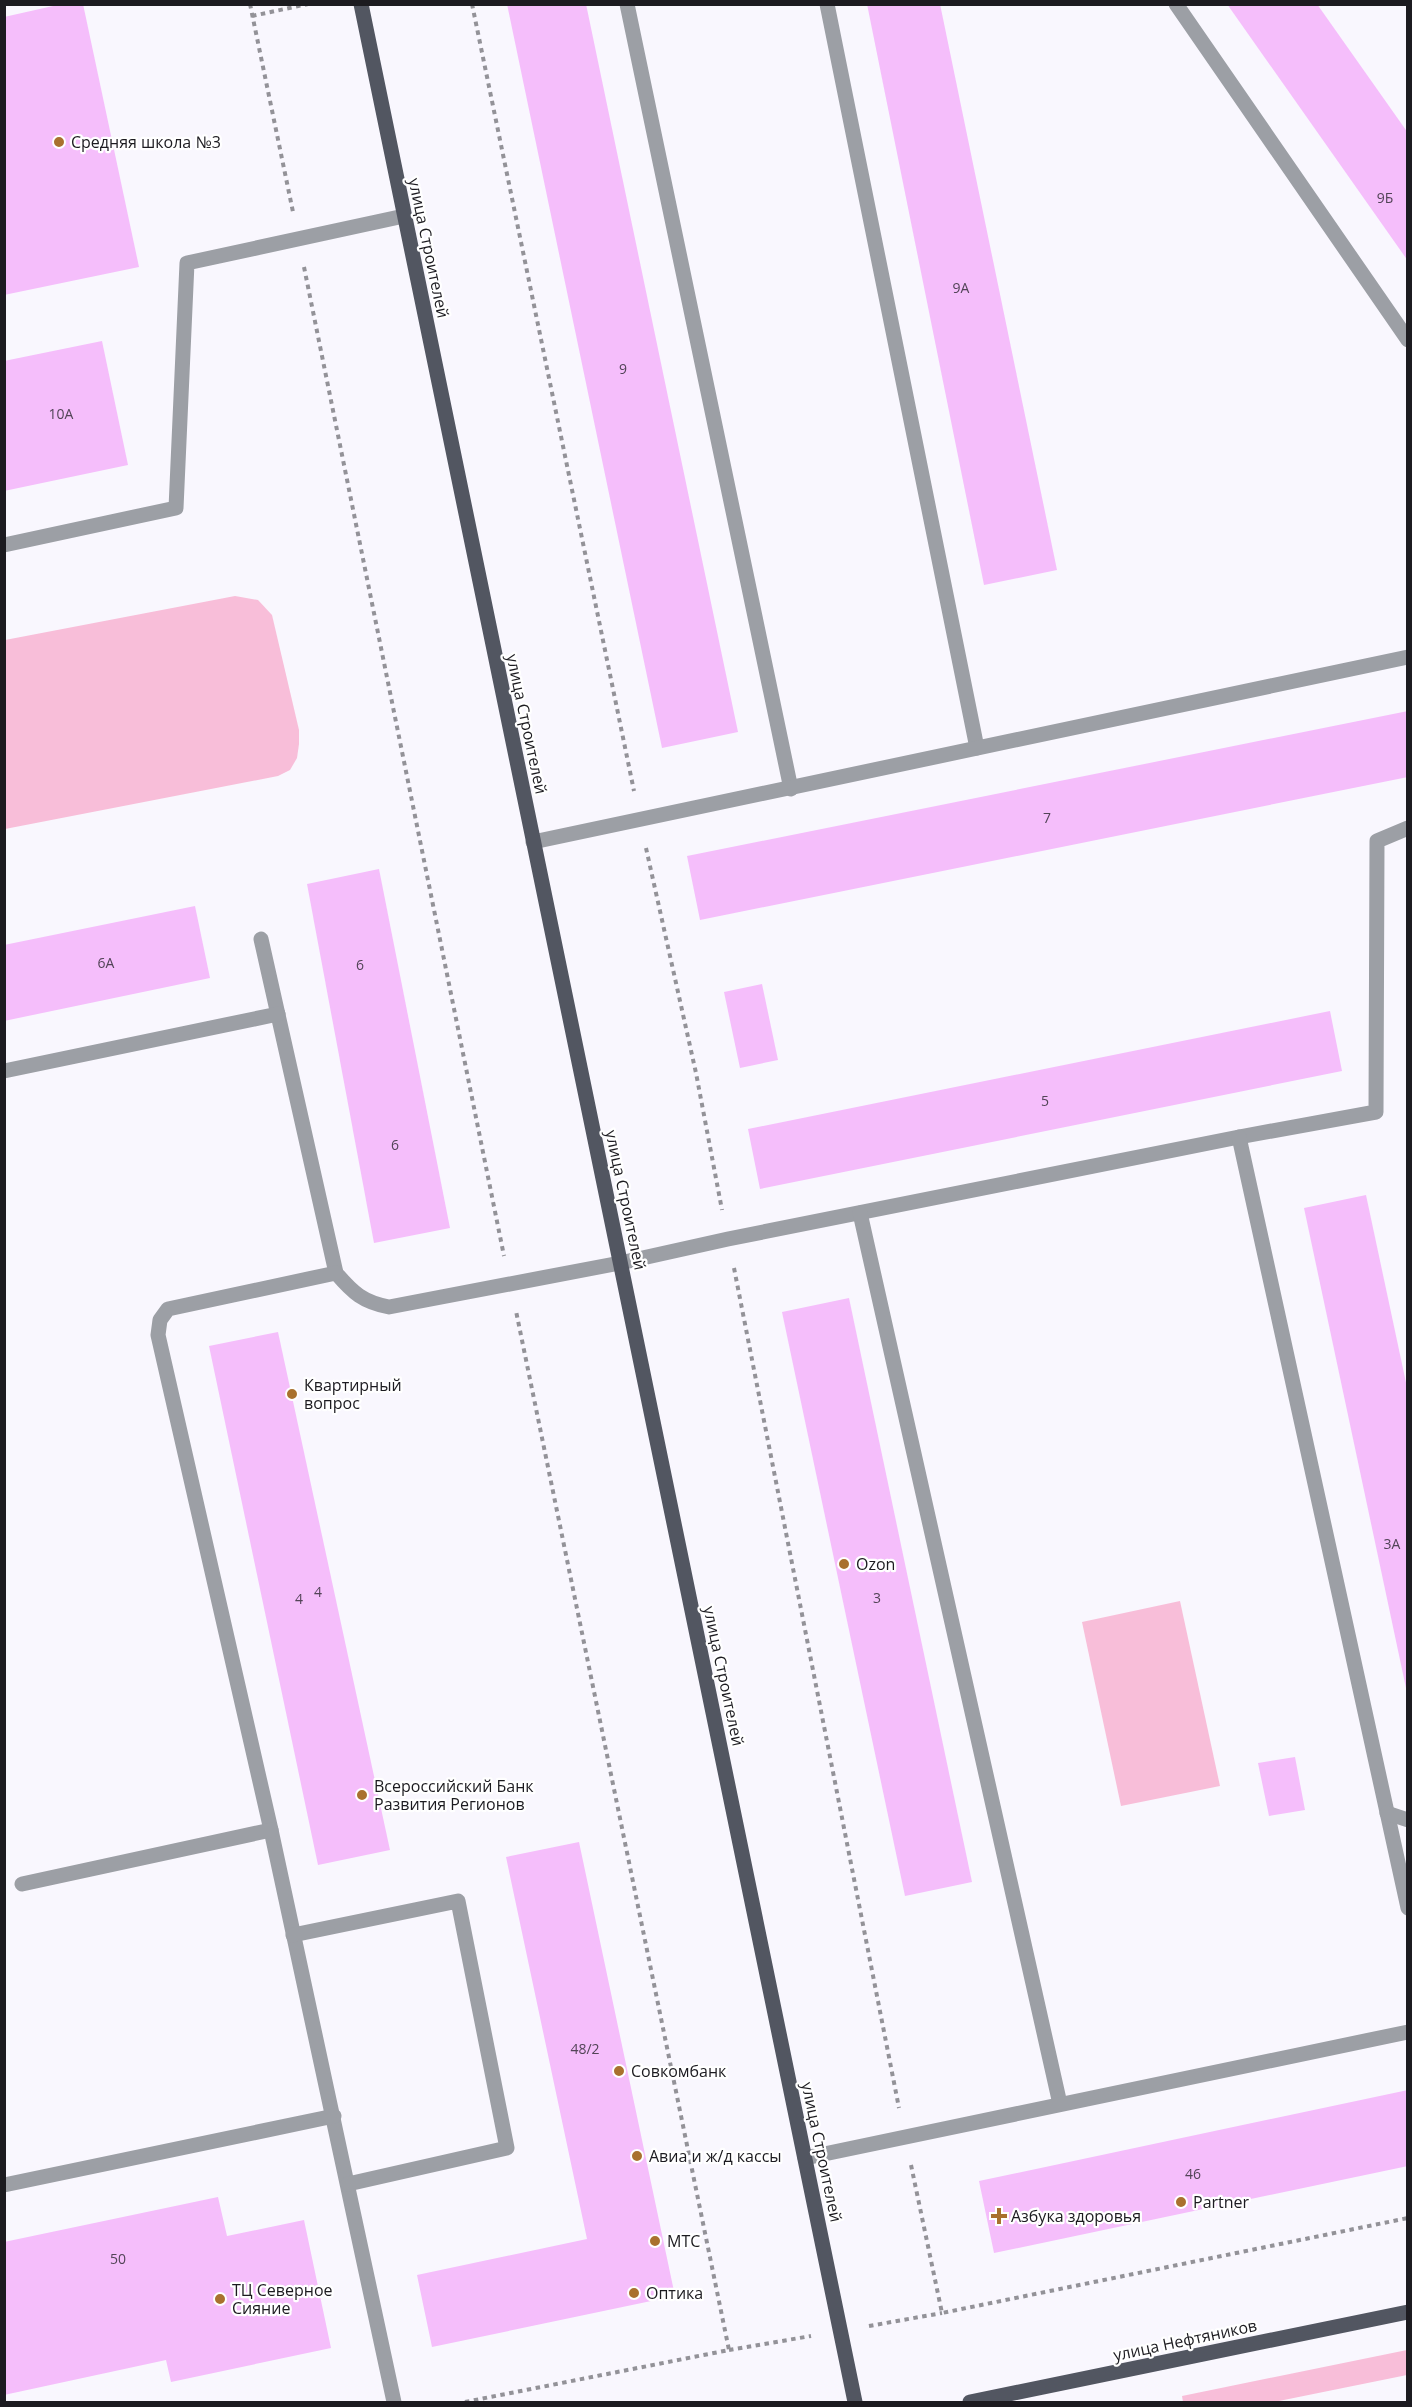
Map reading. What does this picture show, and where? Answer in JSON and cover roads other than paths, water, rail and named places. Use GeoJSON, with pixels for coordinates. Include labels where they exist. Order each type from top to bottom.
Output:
{"type":"FeatureCollection","features":[{"type":"Feature","properties":{"kind":"main road","name":"улица Строителей"},"geometry":{"type":"LineString","coordinates":[[361,4],[855,2403]]}},
{"type":"Feature","properties":{"kind":"main road","name":"улица Нефтяников"},"geometry":{"type":"LineString","coordinates":[[970,2403],[1407,2312]]}},
{"type":"Feature","properties":{"kind":"lane"},"geometry":{"type":"LineString","coordinates":[[627,4],[791,789]]}},
{"type":"Feature","properties":{"kind":"lane"},"geometry":{"type":"LineString","coordinates":[[827,4],[977,748]]}},
{"type":"Feature","properties":{"kind":"lane"},"geometry":{"type":"LineString","coordinates":[[1176,4],[1407,340]]}},
{"type":"Feature","properties":{"kind":"lane"},"geometry":{"type":"LineString","coordinates":[[4,545],[176,508],[187,263],[404,216]]}},
{"type":"Feature","properties":{"kind":"lane"},"geometry":{"type":"LineString","coordinates":[[533,842],[1407,657]]}},
{"type":"Feature","properties":{"kind":"lane"},"geometry":{"type":"LineString","coordinates":[[261,939],[336,1273],[350,1290],[370,1303],[389,1307],[620,1263],[728,1239],[1239,1137],[1376,1112],[1377,841],[1407,828]]}},
{"type":"Feature","properties":{"kind":"lane"},"geometry":{"type":"LineString","coordinates":[[4,1071],[278,1014]]}},
{"type":"Feature","properties":{"kind":"lane"},"geometry":{"type":"LineString","coordinates":[[1239,1137],[1407,1908]]}},
{"type":"Feature","properties":{"kind":"lane"},"geometry":{"type":"LineString","coordinates":[[860,1213],[1060,2104]]}},
{"type":"Feature","properties":{"kind":"lane"},"geometry":{"type":"LineString","coordinates":[[336,1273],[168,1309],[160,1320],[158,1335],[271,1830],[394,2403]]}},
{"type":"Feature","properties":{"kind":"lane"},"geometry":{"type":"LineString","coordinates":[[1387,1812],[1407,1820]]}},
{"type":"Feature","properties":{"kind":"lane"},"geometry":{"type":"LineString","coordinates":[[22,1884],[271,1830]]}},
{"type":"Feature","properties":{"kind":"lane"},"geometry":{"type":"LineString","coordinates":[[293,1935],[458,1901],[507,2148],[348,2184]]}},
{"type":"Feature","properties":{"kind":"lane"},"geometry":{"type":"LineString","coordinates":[[805,2158],[1407,2032]]}},
{"type":"Feature","properties":{"kind":"lane"},"geometry":{"type":"LineString","coordinates":[[4,2185],[334,2116]]}},
{"type":"Feature","properties":{"kind":"place","name":"Средняя школа №3"},"geometry":{"type":"Point","coordinates":[59,142]}},
{"type":"Feature","properties":{"kind":"place","name":"Квартирный вопрос"},"geometry":{"type":"Point","coordinates":[292,1394]}},
{"type":"Feature","properties":{"kind":"place","name":"Ozon"},"geometry":{"type":"Point","coordinates":[844,1564]}},
{"type":"Feature","properties":{"kind":"place","name":"Всероссийский Банк Развития Регионов"},"geometry":{"type":"Point","coordinates":[362,1795]}},
{"type":"Feature","properties":{"kind":"place","name":"Совкомбанк"},"geometry":{"type":"Point","coordinates":[619,2071]}},
{"type":"Feature","properties":{"kind":"place","name":"Авиа и ж/д кассы"},"geometry":{"type":"Point","coordinates":[637,2156]}},
{"type":"Feature","properties":{"kind":"place","name":"Partner"},"geometry":{"type":"Point","coordinates":[1181,2202]}},
{"type":"Feature","properties":{"kind":"place","name":"Азбука здоровья"},"geometry":{"type":"Point","coordinates":[999,2216]}},
{"type":"Feature","properties":{"kind":"place","name":"МТС"},"geometry":{"type":"Point","coordinates":[655,2241]}},
{"type":"Feature","properties":{"kind":"place","name":"Оптика"},"geometry":{"type":"Point","coordinates":[634,2293]}},
{"type":"Feature","properties":{"kind":"place","name":"ТЦ Северное Сияние"},"geometry":{"type":"Point","coordinates":[220,2299]}}]}
